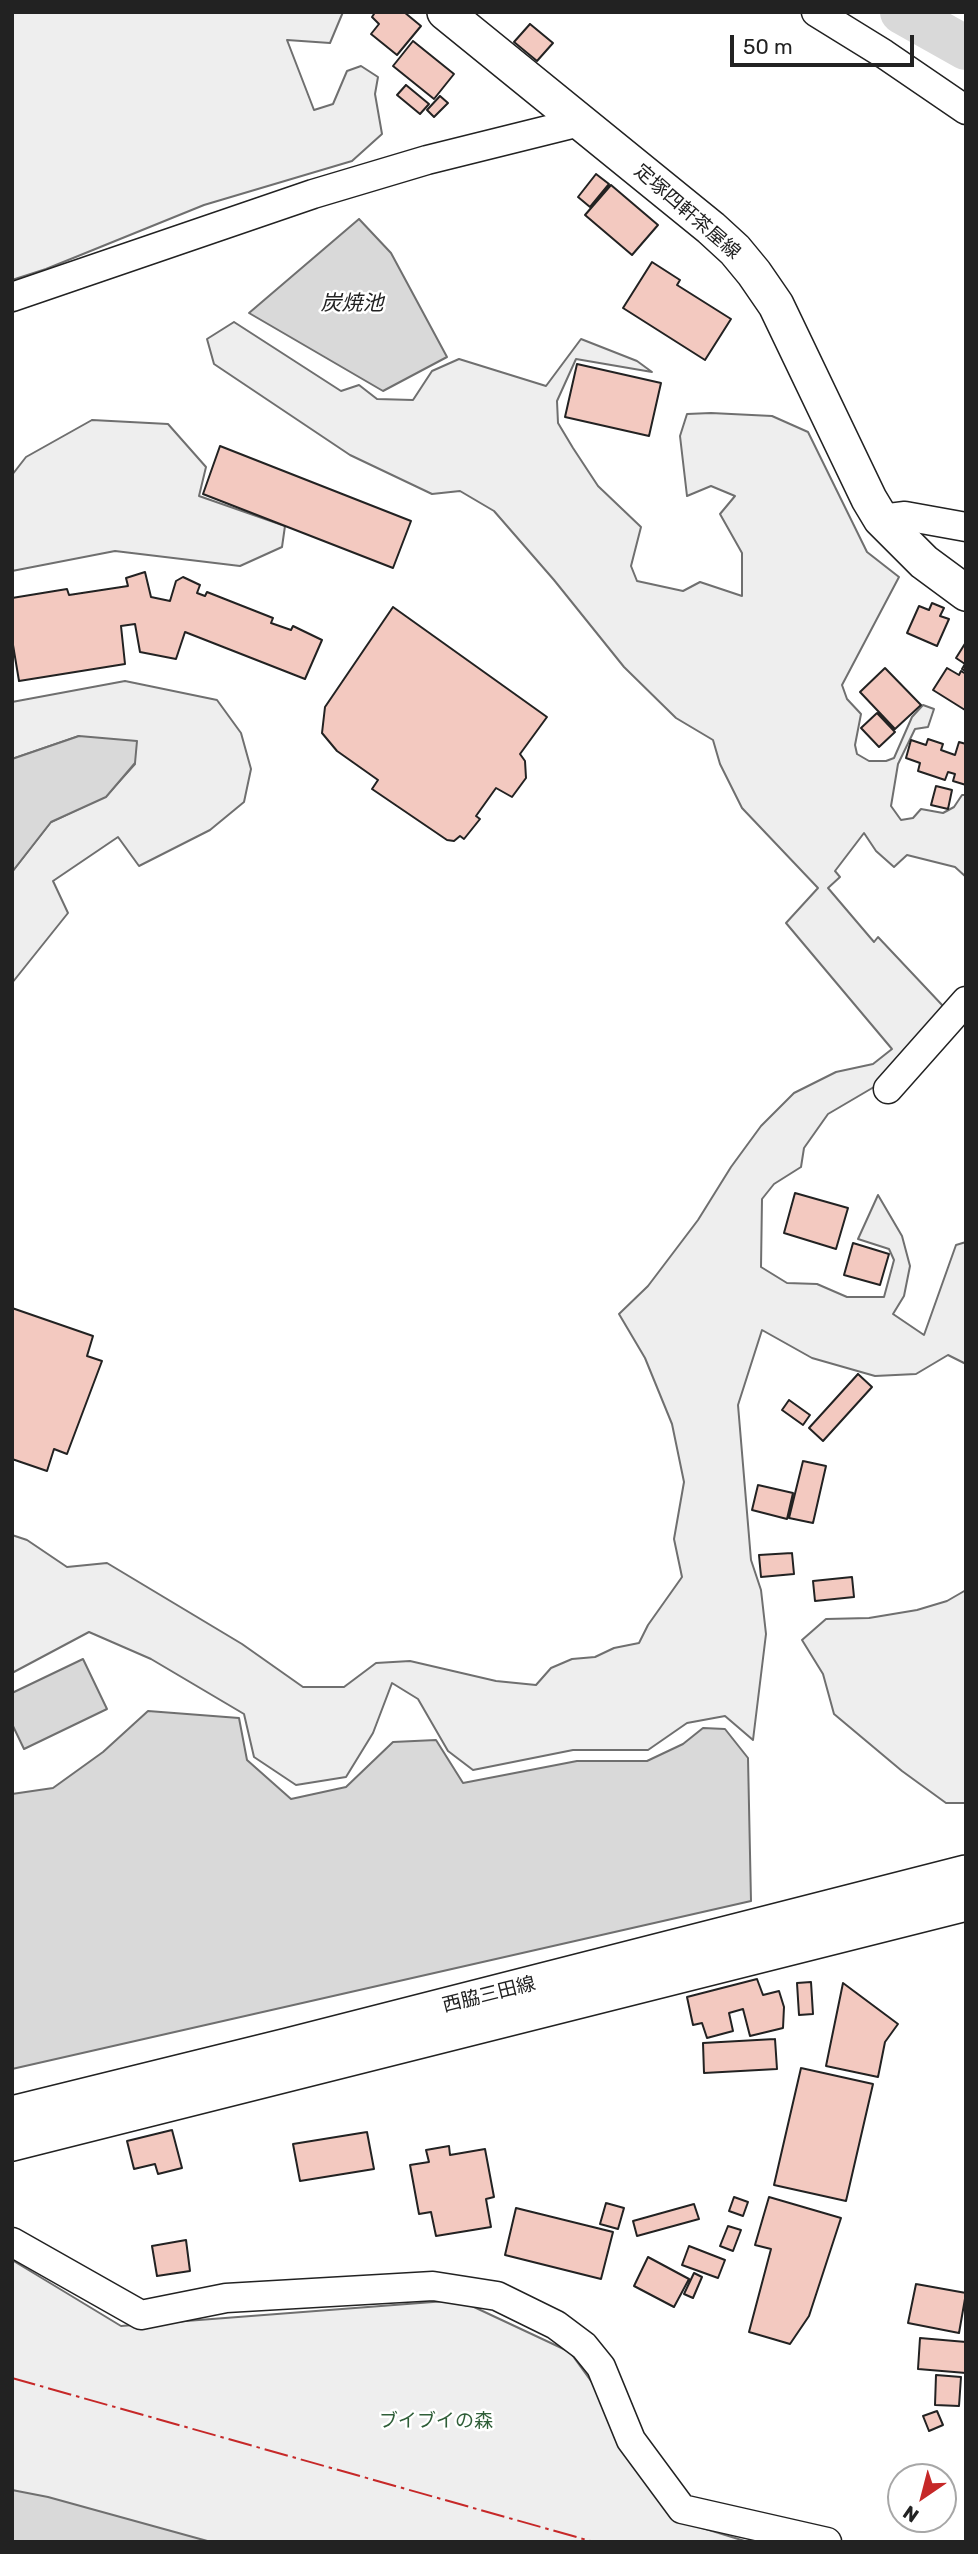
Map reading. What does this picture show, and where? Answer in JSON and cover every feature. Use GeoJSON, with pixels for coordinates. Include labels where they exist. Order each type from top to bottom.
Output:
{"type":"FeatureCollection","features":[{"type":"Feature","properties":{"kind":"main road","name":"定塚四軒茶屋線"},"geometry":{"type":"LineString","coordinates":[[445,12],[711,228],[754,272],[776,305],[881,519],[923,562],[966,593]]}},
{"type":"Feature","properties":{"kind":"main road","name":"西脇三田線"},"geometry":{"type":"LineString","coordinates":[[12,2114],[342,2033],[966,1873]]}},
{"type":"Feature","properties":{"kind":"main road","name":"西脇三田線"},"geometry":{"type":"LineString","coordinates":[[12,2143],[966,1903]]}},
{"type":"Feature","properties":{"kind":"street"},"geometry":{"type":"LineString","coordinates":[[816,12],[966,110]]}},
{"type":"Feature","properties":{"kind":"street"},"geometry":{"type":"LineString","coordinates":[[12,297],[313,194],[427,160],[580,122]]}},
{"type":"Feature","properties":{"kind":"street"},"geometry":{"type":"LineString","coordinates":[[881,519],[905,516],[966,527]]}},
{"type":"Feature","properties":{"kind":"street"},"geometry":{"type":"LineString","coordinates":[[887,1088],[966,1001]]}},
{"type":"Feature","properties":{"kind":"street"},"geometry":{"type":"LineString","coordinates":[[12,2242],[141,2315],[226,2298],[433,2286],[497,2296],[556,2325],[584,2346],[601,2367],[631,2440],[682,2509],[827,2542]]}},
{"type":"Feature","properties":{"kind":"green space"},"geometry":{"type":"Polygon","coordinates":[[[12,12],[343,12],[330,43],[287,40],[314,110],[333,104],[347,71],[361,66],[378,77],[375,94],[382,134],[352,161],[204,205],[46,269],[12,280],[12,12]]]}},
{"type":"Feature","properties":{"kind":"green space"},"geometry":{"type":"Polygon","coordinates":[[[234,322],[341,391],[359,385],[377,399],[413,400],[432,371],[459,359],[546,386],[581,339],[637,361],[652,372],[576,359],[557,401],[558,423],[598,486],[641,527],[631,566],[637,581],[683,591],[700,582],[742,596],[742,553],[720,514],[735,496],[711,486],[687,496],[680,436],[687,414],[711,413],[772,416],[808,432],[867,552],[899,577],[842,685],[847,699],[861,714],[855,745],[857,754],[869,761],[894,758],[912,717],[923,705],[934,709],[928,727],[915,729],[898,764],[891,806],[901,820],[913,818],[921,809],[943,813],[954,807],[962,795],[966,795],[966,877],[955,867],[907,855],[894,867],[876,851],[864,833],[835,871],[840,877],[828,888],[874,942],[878,937],[943,1006],[911,1053],[874,1087],[828,1114],[804,1148],[801,1167],[774,1184],[762,1199],[761,1267],[787,1283],[817,1284],[847,1297],[884,1297],[894,1260],[889,1249],[858,1239],[878,1195],[902,1236],[910,1266],[904,1296],[893,1314],[924,1335],[956,1245],[966,1242],[966,1364],[948,1355],[916,1374],[875,1376],[812,1358],[762,1330],[738,1405],[751,1560],[761,1590],[766,1634],[753,1740],[725,1716],[687,1723],[648,1750],[573,1750],[473,1770],[448,1751],[418,1699],[392,1683],[373,1733],[346,1777],[296,1785],[254,1757],[244,1714],[151,1659],[89,1632],[12,1673],[12,1535],[27,1540],[67,1567],[107,1563],[242,1644],[303,1687],[344,1687],[376,1663],[410,1661],[496,1681],[536,1685],[551,1668],[572,1659],[595,1657],[614,1648],[639,1643],[648,1625],[682,1577],[674,1539],[684,1482],[672,1424],[645,1358],[619,1314],[648,1286],[698,1220],[761,1126],[794,1093],[836,1072],[873,1064],[892,1049],[786,923],[818,888],[742,808],[720,764],[713,740],[676,718],[624,667],[494,511],[460,491],[432,494],[350,455],[214,364],[207,339],[234,322]]]}},
{"type":"Feature","properties":{"kind":"green space"},"geometry":{"type":"Polygon","coordinates":[[[92,420],[168,424],[206,467],[199,496],[285,526],[282,547],[240,566],[115,551],[12,571],[12,475],[26,457],[92,420]]]}},
{"type":"Feature","properties":{"kind":"green space"},"geometry":{"type":"Polygon","coordinates":[[[125,681],[217,700],[241,733],[251,769],[244,802],[210,830],[139,866],[118,837],[53,881],[68,913],[12,983],[12,872],[51,822],[106,796],[135,764],[79,736],[12,759],[12,702],[125,681]]]}},
{"type":"Feature","properties":{"kind":"green space"},"geometry":{"type":"Polygon","coordinates":[[[966,1590],[966,1803],[946,1803],[902,1771],[834,1714],[823,1674],[802,1640],[826,1619],[869,1618],[917,1610],[947,1601],[966,1590]]]}},
{"type":"Feature","properties":{"kind":"green space","name":"ブイブイの森"},"geometry":{"type":"Polygon","coordinates":[[[12,2260],[121,2326],[459,2300],[570,2352],[696,2526],[748,2542],[12,2542],[12,2260]]]}},
{"type":"Feature","properties":{"kind":"water","name":"炭焼池"},"geometry":{"type":"Polygon","coordinates":[[[359,219],[391,253],[447,357],[383,391],[249,313],[359,219]]]}},
{"type":"Feature","properties":{"kind":"water"},"geometry":{"type":"Polygon","coordinates":[[[79,736],[137,741],[135,763],[106,797],[51,822],[12,872],[12,759],[79,736]]]}},
{"type":"Feature","properties":{"kind":"water"},"geometry":{"type":"Polygon","coordinates":[[[83,1659],[107,1709],[24,1749],[12,1724],[12,1693],[83,1659]]]}},
{"type":"Feature","properties":{"kind":"water"},"geometry":{"type":"Polygon","coordinates":[[[148,1711],[239,1718],[247,1760],[291,1799],[346,1787],[393,1742],[436,1740],[463,1783],[577,1761],[647,1761],[683,1744],[703,1728],[725,1729],[748,1758],[751,1901],[12,2069],[12,1794],[53,1788],[103,1752],[148,1711]]]}},
{"type":"Feature","properties":{"kind":"water"},"geometry":{"type":"Polygon","coordinates":[[[12,2490],[48,2497],[211,2542],[12,2542],[12,2490]]]}},
{"type":"Feature","properties":{"kind":"building"},"geometry":{"type":"Polygon","coordinates":[[[372,12],[404,12],[421,26],[397,55],[371,34],[379,24],[372,17],[372,12]]]}},
{"type":"Feature","properties":{"kind":"building"},"geometry":{"type":"Polygon","coordinates":[[[530,24],[553,43],[537,61],[514,42],[530,24]]]}},
{"type":"Feature","properties":{"kind":"building"},"geometry":{"type":"Polygon","coordinates":[[[413,41],[454,74],[434,99],[393,66],[413,41]]]}},
{"type":"Feature","properties":{"kind":"building"},"geometry":{"type":"Polygon","coordinates":[[[406,85],[429,104],[420,114],[397,95],[406,85]]]}},
{"type":"Feature","properties":{"kind":"building"},"geometry":{"type":"Polygon","coordinates":[[[440,96],[448,103],[434,117],[427,110],[440,96]]]}},
{"type":"Feature","properties":{"kind":"building"},"geometry":{"type":"Polygon","coordinates":[[[596,174],[609,184],[590,207],[578,197],[596,174]]]}},
{"type":"Feature","properties":{"kind":"building"},"geometry":{"type":"Polygon","coordinates":[[[611,185],[658,225],[632,255],[585,215],[611,185]]]}},
{"type":"Feature","properties":{"kind":"building"},"geometry":{"type":"Polygon","coordinates":[[[652,262],[680,280],[677,285],[731,319],[705,360],[623,308],[652,262]]]}},
{"type":"Feature","properties":{"kind":"building"},"geometry":{"type":"Polygon","coordinates":[[[577,364],[661,383],[649,436],[565,417],[577,364]]]}},
{"type":"Feature","properties":{"kind":"building"},"geometry":{"type":"Polygon","coordinates":[[[220,446],[411,521],[393,568],[203,494],[220,446]]]}},
{"type":"Feature","properties":{"kind":"building"},"geometry":{"type":"Polygon","coordinates":[[[145,572],[151,597],[170,601],[176,581],[183,577],[200,585],[197,593],[205,596],[207,592],[273,618],[271,623],[291,630],[293,626],[322,640],[305,679],[185,632],[176,659],[140,652],[135,624],[121,626],[125,664],[19,681],[12,639],[12,598],[67,589],[69,595],[128,586],[126,578],[145,572]]]}},
{"type":"Feature","properties":{"kind":"building"},"geometry":{"type":"Polygon","coordinates":[[[932,603],[944,608],[940,616],[949,619],[937,646],[907,633],[919,606],[929,610],[932,603]]]}},
{"type":"Feature","properties":{"kind":"building"},"geometry":{"type":"Polygon","coordinates":[[[393,607],[547,717],[520,754],[525,761],[526,778],[512,797],[496,788],[476,816],[480,819],[464,839],[460,836],[454,841],[447,840],[372,789],[378,780],[337,751],[322,733],[325,707],[393,607]]]}},
{"type":"Feature","properties":{"kind":"building"},"geometry":{"type":"Polygon","coordinates":[[[966,642],[966,671],[962,669],[965,664],[956,658],[966,642]]]}},
{"type":"Feature","properties":{"kind":"building"},"geometry":{"type":"Polygon","coordinates":[[[885,668],[921,705],[895,729],[860,692],[885,668]]]}},
{"type":"Feature","properties":{"kind":"building"},"geometry":{"type":"Polygon","coordinates":[[[947,668],[959,675],[961,671],[966,674],[965,710],[933,690],[947,668]]]}},
{"type":"Feature","properties":{"kind":"building"},"geometry":{"type":"Polygon","coordinates":[[[877,713],[895,732],[879,747],[861,728],[877,713]]]}},
{"type":"Feature","properties":{"kind":"building"},"geometry":{"type":"Polygon","coordinates":[[[928,739],[943,744],[941,750],[955,755],[959,742],[966,744],[966,785],[953,781],[955,774],[948,772],[945,780],[918,771],[920,763],[906,758],[911,740],[926,745],[928,739]]]}},
{"type":"Feature","properties":{"kind":"building"},"geometry":{"type":"Polygon","coordinates":[[[936,786],[952,790],[948,809],[931,805],[936,786]]]}},
{"type":"Feature","properties":{"kind":"building"},"geometry":{"type":"Polygon","coordinates":[[[795,1193],[848,1208],[836,1249],[784,1233],[795,1193]]]}},
{"type":"Feature","properties":{"kind":"building"},"geometry":{"type":"Polygon","coordinates":[[[853,1243],[889,1254],[880,1285],[844,1275],[853,1243]]]}},
{"type":"Feature","properties":{"kind":"building"},"geometry":{"type":"Polygon","coordinates":[[[12,1308],[93,1336],[87,1356],[102,1361],[67,1454],[54,1449],[47,1471],[12,1459],[12,1308]]]}},
{"type":"Feature","properties":{"kind":"building"},"geometry":{"type":"Polygon","coordinates":[[[858,1374],[872,1387],[823,1441],[809,1428],[858,1374]]]}},
{"type":"Feature","properties":{"kind":"building"},"geometry":{"type":"Polygon","coordinates":[[[789,1400],[810,1415],[803,1425],[782,1410],[789,1400]]]}},
{"type":"Feature","properties":{"kind":"building"},"geometry":{"type":"Polygon","coordinates":[[[803,1461],[826,1466],[813,1523],[789,1518],[803,1461]]]}},
{"type":"Feature","properties":{"kind":"building"},"geometry":{"type":"Polygon","coordinates":[[[758,1485],[793,1493],[787,1519],[752,1510],[758,1485]]]}},
{"type":"Feature","properties":{"kind":"building"},"geometry":{"type":"Polygon","coordinates":[[[792,1553],[794,1574],[761,1577],[759,1555],[792,1553]]]}},
{"type":"Feature","properties":{"kind":"building"},"geometry":{"type":"Polygon","coordinates":[[[852,1577],[854,1597],[815,1601],[813,1581],[852,1577]]]}},
{"type":"Feature","properties":{"kind":"building"},"geometry":{"type":"Polygon","coordinates":[[[757,1979],[763,1995],[779,1991],[784,2007],[783,2028],[750,2036],[743,2009],[729,2013],[733,2031],[707,2038],[702,2023],[693,2025],[687,1997],[757,1979]]]}},
{"type":"Feature","properties":{"kind":"building"},"geometry":{"type":"Polygon","coordinates":[[[811,1982],[813,2014],[799,2015],[797,1983],[811,1982]]]}},
{"type":"Feature","properties":{"kind":"building"},"geometry":{"type":"Polygon","coordinates":[[[843,1983],[898,2024],[885,2042],[878,2077],[826,2066],[843,1983]]]}},
{"type":"Feature","properties":{"kind":"building"},"geometry":{"type":"Polygon","coordinates":[[[775,2039],[777,2069],[704,2073],[703,2043],[775,2039]]]}},
{"type":"Feature","properties":{"kind":"building"},"geometry":{"type":"Polygon","coordinates":[[[801,2068],[873,2084],[846,2201],[774,2185],[801,2068]]]}},
{"type":"Feature","properties":{"kind":"building"},"geometry":{"type":"Polygon","coordinates":[[[172,2130],[182,2168],[158,2174],[155,2164],[134,2169],[127,2141],[172,2130]]]}},
{"type":"Feature","properties":{"kind":"building"},"geometry":{"type":"Polygon","coordinates":[[[367,2132],[374,2169],[300,2181],[293,2144],[367,2132]]]}},
{"type":"Feature","properties":{"kind":"building"},"geometry":{"type":"Polygon","coordinates":[[[449,2146],[450,2155],[485,2149],[494,2197],[486,2199],[491,2227],[436,2236],[431,2212],[419,2214],[410,2165],[429,2162],[426,2150],[449,2146]]]}},
{"type":"Feature","properties":{"kind":"building"},"geometry":{"type":"Polygon","coordinates":[[[734,2197],[748,2202],[743,2216],[729,2211],[734,2197]]]}},
{"type":"Feature","properties":{"kind":"building"},"geometry":{"type":"Polygon","coordinates":[[[769,2197],[841,2218],[809,2316],[790,2344],[749,2332],[771,2249],[755,2245],[769,2197]]]}},
{"type":"Feature","properties":{"kind":"building"},"geometry":{"type":"Polygon","coordinates":[[[606,2203],[624,2208],[618,2229],[600,2224],[606,2203]]]}},
{"type":"Feature","properties":{"kind":"building"},"geometry":{"type":"Polygon","coordinates":[[[694,2204],[699,2219],[637,2236],[633,2221],[694,2204]]]}},
{"type":"Feature","properties":{"kind":"building"},"geometry":{"type":"Polygon","coordinates":[[[516,2208],[613,2232],[601,2279],[505,2255],[516,2208]]]}},
{"type":"Feature","properties":{"kind":"building"},"geometry":{"type":"Polygon","coordinates":[[[728,2226],[741,2230],[733,2251],[720,2246],[728,2226]]]}},
{"type":"Feature","properties":{"kind":"building"},"geometry":{"type":"Polygon","coordinates":[[[186,2240],[190,2271],[157,2276],[152,2246],[186,2240]]]}},
{"type":"Feature","properties":{"kind":"building"},"geometry":{"type":"Polygon","coordinates":[[[689,2246],[725,2260],[718,2278],[682,2265],[689,2246]]]}},
{"type":"Feature","properties":{"kind":"building"},"geometry":{"type":"Polygon","coordinates":[[[648,2257],[689,2279],[674,2307],[634,2286],[648,2257]]]}},
{"type":"Feature","properties":{"kind":"building"},"geometry":{"type":"Polygon","coordinates":[[[694,2273],[702,2277],[693,2298],[684,2294],[694,2273]]]}},
{"type":"Feature","properties":{"kind":"building"},"geometry":{"type":"Polygon","coordinates":[[[916,2284],[966,2293],[959,2333],[908,2323],[916,2284]]]}},
{"type":"Feature","properties":{"kind":"building"},"geometry":{"type":"Polygon","coordinates":[[[920,2338],[966,2342],[966,2373],[918,2369],[920,2338]]]}},
{"type":"Feature","properties":{"kind":"building"},"geometry":{"type":"Polygon","coordinates":[[[936,2375],[961,2377],[959,2406],[935,2405],[936,2375]]]}},
{"type":"Feature","properties":{"kind":"building"},"geometry":{"type":"Polygon","coordinates":[[[937,2411],[943,2425],[929,2431],[923,2416],[937,2411]]]}},
{"type":"Feature","properties":{"kind":"waterway"},"geometry":{"type":"LineString","coordinates":[[902,12],[966,48]]}},
{"type":"Feature","properties":{"kind":"power"},"geometry":{"type":"LineString","coordinates":[[12,2378],[594,2542]]}}]}
